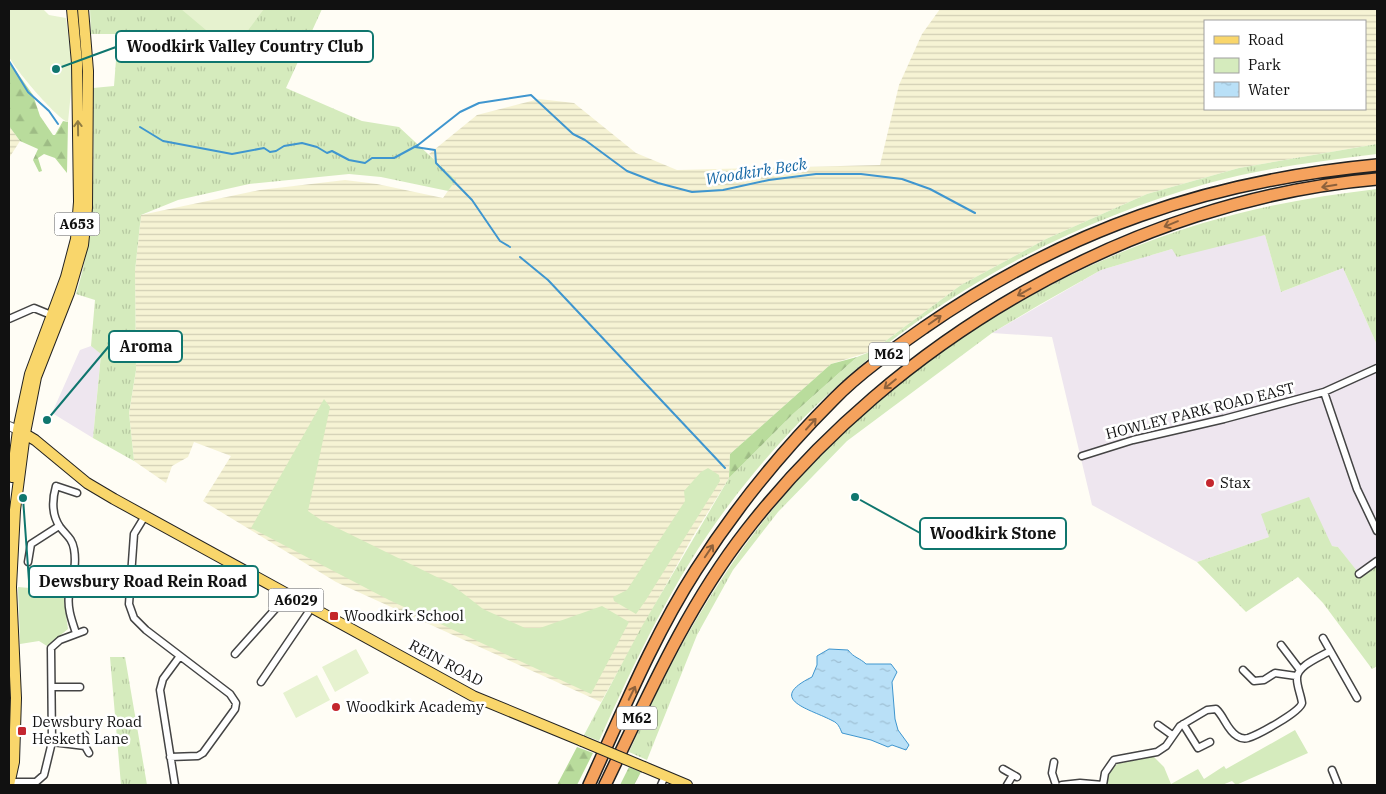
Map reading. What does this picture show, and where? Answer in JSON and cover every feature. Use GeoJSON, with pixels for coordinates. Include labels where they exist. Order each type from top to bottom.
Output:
{"type":"FeatureCollection","features":[{"type":"Feature","properties":{"kind":"highway","name":"M62"},"geometry":{"type":"LineString","coordinates":[[589,785],[661,633],[695,571],[731,518],[771,468],[835,398],[905,341],[960,303],[1015,270],[1104,228],[1179,202],[1290,176],[1377,165]]}},
{"type":"Feature","properties":{"kind":"highway","name":"M62"},"geometry":{"type":"LineString","coordinates":[[604,785],[670,652],[708,584],[745,532],[785,484],[850,417],[915,364],[970,324],[1027,290],[1131,240],[1190,217],[1291,192],[1377,179]]}},
{"type":"Feature","properties":{"kind":"main road","name":"A653"},"geometry":{"type":"LineString","coordinates":[[9,508],[17,430],[30,374],[66,277],[76,239],[79,202],[77,63],[72,9]]}},
{"type":"Feature","properties":{"kind":"main road","name":"A653"},"geometry":{"type":"LineString","coordinates":[[9,783],[14,747],[16,698],[11,587],[17,430],[69,293],[83,244],[87,208],[88,71],[83,9]]}},
{"type":"Feature","properties":{"kind":"main road","name":"REIN ROAD"},"geometry":{"type":"LineString","coordinates":[[17,430],[87,483],[287,596],[473,696],[644,767],[663,780],[687,785]]}},
{"type":"Feature","properties":{"kind":"main road"},"geometry":{"type":"LineString","coordinates":[[9,759],[14,747]]}},
{"type":"Feature","properties":{"kind":"street"},"geometry":{"type":"LineString","coordinates":[[9,319],[34,308],[51,315]]}},
{"type":"Feature","properties":{"kind":"street","name":"HOWLEY PARK ROAD EAST"},"geometry":{"type":"LineString","coordinates":[[1082,456],[1133,440],[1224,419],[1324,392],[1377,368]]}},
{"type":"Feature","properties":{"kind":"street"},"geometry":{"type":"LineString","coordinates":[[1324,392],[1357,489],[1377,531]]}},
{"type":"Feature","properties":{"kind":"street"},"geometry":{"type":"LineString","coordinates":[[76,633],[69,608],[69,596],[75,576],[74,547],[71,538],[60,526],[52,503],[56,486],[77,493]]}},
{"type":"Feature","properties":{"kind":"street"},"geometry":{"type":"LineString","coordinates":[[145,516],[134,534],[129,594],[131,611],[139,624],[230,694],[236,703],[235,709],[203,753],[198,756],[170,757]]}},
{"type":"Feature","properties":{"kind":"street"},"geometry":{"type":"LineString","coordinates":[[28,562],[31,544],[60,526]]}},
{"type":"Feature","properties":{"kind":"street"},"geometry":{"type":"LineString","coordinates":[[1359,574],[1377,561]]}},
{"type":"Feature","properties":{"kind":"street"},"geometry":{"type":"LineString","coordinates":[[236,654],[287,596]]}},
{"type":"Feature","properties":{"kind":"street"},"geometry":{"type":"LineString","coordinates":[[257,672],[262,679],[312,608]]}},
{"type":"Feature","properties":{"kind":"street"},"geometry":{"type":"LineString","coordinates":[[9,783],[43,782],[52,742],[51,648],[60,640],[84,631]]}},
{"type":"Feature","properties":{"kind":"street"},"geometry":{"type":"LineString","coordinates":[[1323,638],[1357,698]]}},
{"type":"Feature","properties":{"kind":"street"},"geometry":{"type":"LineString","coordinates":[[1062,785],[1080,783],[1103,785],[1105,773],[1114,760],[1157,752],[1166,746],[1172,735],[1183,724],[1201,713],[1216,709],[1235,735],[1247,738],[1294,712],[1302,703],[1298,673],[1281,646]]}},
{"type":"Feature","properties":{"kind":"street"},"geometry":{"type":"LineString","coordinates":[[1243,670],[1254,681],[1264,680],[1271,675],[1280,673],[1298,673],[1330,651]]}},
{"type":"Feature","properties":{"kind":"street"},"geometry":{"type":"LineString","coordinates":[[175,785],[160,685],[180,656]]}},
{"type":"Feature","properties":{"kind":"street"},"geometry":{"type":"LineString","coordinates":[[52,687],[80,687]]}},
{"type":"Feature","properties":{"kind":"street"},"geometry":{"type":"LineString","coordinates":[[1183,724],[1198,748],[1210,742]]}},
{"type":"Feature","properties":{"kind":"street"},"geometry":{"type":"LineString","coordinates":[[1158,725],[1172,735]]}},
{"type":"Feature","properties":{"kind":"street"},"geometry":{"type":"LineString","coordinates":[[85,735],[85,746],[89,753]]}},
{"type":"Feature","properties":{"kind":"street"},"geometry":{"type":"LineString","coordinates":[[52,742],[85,746]]}},
{"type":"Feature","properties":{"kind":"street"},"geometry":{"type":"LineString","coordinates":[[1054,762],[1052,773],[1056,785]]}},
{"type":"Feature","properties":{"kind":"street"},"geometry":{"type":"LineString","coordinates":[[1003,769],[1015,776],[1007,785]]}},
{"type":"Feature","properties":{"kind":"street"},"geometry":{"type":"LineString","coordinates":[[1332,770],[1338,785]]}},
{"type":"Feature","properties":{"kind":"shaded area"},"geometry":{"type":"Polygon","coordinates":[[[940,9],[1377,9],[1377,144],[1239,168],[1147,194],[1046,239],[961,285],[872,351],[831,364],[730,454],[729,478],[692,538],[601,702],[336,582],[203,501],[231,456],[194,442],[188,457],[172,466],[166,483],[134,461],[129,413],[136,370],[135,271],[141,215],[260,190],[345,180],[377,184],[443,198],[452,185],[441,166],[429,154],[477,115],[539,99],[574,103],[636,153],[677,170],[880,165],[899,85],[922,34],[940,9]]]}},
{"type":"Feature","properties":{"kind":"shaded area"},"geometry":{"type":"Polygon","coordinates":[[[9,126],[20,141],[9,158],[9,126]]]}},
{"type":"Feature","properties":{"kind":"shaded area"},"geometry":{"type":"Polygon","coordinates":[[[1265,235],[1281,292],[1343,268],[1377,345],[1377,565],[1361,577],[1338,547],[1269,537],[1197,562],[1092,505],[1052,337],[992,333],[1101,270],[1172,249],[1223,244],[1265,235]]]}},
{"type":"Feature","properties":{"kind":"shaded area"},"geometry":{"type":"Polygon","coordinates":[[[91,346],[101,353],[93,438],[52,413],[80,350],[91,346]]]}},
{"type":"Feature","properties":{"kind":"green space"},"geometry":{"type":"Polygon","coordinates":[[[9,9],[43,9],[49,15],[66,18],[73,72],[68,122],[45,103],[9,56],[9,9]]]}},
{"type":"Feature","properties":{"kind":"green space"},"geometry":{"type":"Polygon","coordinates":[[[90,9],[322,9],[286,88],[362,121],[399,127],[456,180],[448,191],[381,177],[349,174],[249,184],[178,200],[141,215],[135,271],[136,370],[129,413],[134,461],[93,438],[101,354],[91,346],[95,300],[76,294],[88,243],[91,217],[93,192],[93,88],[114,86],[118,34],[91,34],[90,9]]]}},
{"type":"Feature","properties":{"kind":"green space"},"geometry":{"type":"Polygon","coordinates":[[[181,9],[264,9],[237,45],[219,41],[181,9]]]}},
{"type":"Feature","properties":{"kind":"green space"},"geometry":{"type":"Polygon","coordinates":[[[9,61],[33,95],[40,116],[53,135],[55,135],[63,121],[68,122],[67,173],[55,158],[44,154],[38,158],[42,171],[39,172],[33,160],[38,149],[20,141],[9,126],[9,61]]]}},
{"type":"Feature","properties":{"kind":"green space"},"geometry":{"type":"Polygon","coordinates":[[[1377,144],[1377,154],[1271,169],[1209,183],[1139,206],[1070,234],[1005,267],[942,305],[882,348],[827,396],[775,448],[728,506],[708,533],[673,590],[627,680],[599,741],[584,735],[641,628],[729,478],[793,414],[857,357],[872,351],[961,285],[1046,239],[1147,194],[1239,168],[1377,144]]]}},
{"type":"Feature","properties":{"kind":"green space"},"geometry":{"type":"Polygon","coordinates":[[[1377,189],[1377,345],[1343,268],[1281,292],[1265,235],[1177,257],[1172,249],[1101,270],[992,333],[847,441],[778,512],[733,570],[697,635],[647,760],[629,752],[685,639],[725,574],[770,513],[820,457],[875,405],[934,358],[997,316],[1063,279],[1132,248],[1203,223],[1246,212],[1311,198],[1377,189]]]}},
{"type":"Feature","properties":{"kind":"green space"},"geometry":{"type":"Polygon","coordinates":[[[857,357],[793,414],[729,478],[730,454],[831,364],[857,357]]]}},
{"type":"Feature","properties":{"kind":"green space"},"geometry":{"type":"Polygon","coordinates":[[[324,399],[330,407],[308,511],[321,520],[451,584],[483,609],[525,628],[540,628],[602,606],[629,622],[591,694],[389,600],[251,528],[324,399]]]}},
{"type":"Feature","properties":{"kind":"green space"},"geometry":{"type":"Polygon","coordinates":[[[708,468],[719,475],[720,481],[646,600],[636,614],[614,601],[613,597],[627,590],[685,501],[684,491],[701,472],[708,468]]]}},
{"type":"Feature","properties":{"kind":"green space"},"geometry":{"type":"Polygon","coordinates":[[[1309,497],[1332,546],[1338,547],[1361,576],[1377,565],[1377,666],[1372,669],[1323,603],[1298,577],[1246,612],[1197,562],[1269,537],[1261,514],[1309,497]]]}},
{"type":"Feature","properties":{"kind":"green space"},"geometry":{"type":"Polygon","coordinates":[[[18,587],[66,591],[64,601],[68,629],[47,646],[39,641],[20,644],[18,587]]]}},
{"type":"Feature","properties":{"kind":"green space"},"geometry":{"type":"Polygon","coordinates":[[[356,649],[369,673],[335,692],[322,667],[356,649]]]}},
{"type":"Feature","properties":{"kind":"green space"},"geometry":{"type":"Polygon","coordinates":[[[110,657],[125,657],[147,785],[121,785],[110,657]]]}},
{"type":"Feature","properties":{"kind":"green space"},"geometry":{"type":"Polygon","coordinates":[[[317,675],[330,700],[296,718],[283,693],[317,675]]]}},
{"type":"Feature","properties":{"kind":"green space"},"geometry":{"type":"Polygon","coordinates":[[[1295,730],[1308,753],[1236,785],[1232,781],[1222,785],[1108,785],[1109,776],[1116,765],[1130,759],[1146,757],[1154,757],[1164,767],[1171,784],[1198,769],[1204,779],[1224,766],[1226,769],[1295,730]]]}},
{"type":"Feature","properties":{"kind":"green space"},"geometry":{"type":"Polygon","coordinates":[[[577,747],[593,753],[577,785],[557,785],[577,747]]]}},
{"type":"Feature","properties":{"kind":"green space"},"geometry":{"type":"Polygon","coordinates":[[[629,767],[641,772],[634,785],[620,785],[629,767]]]}},
{"type":"Feature","properties":{"kind":"water"},"geometry":{"type":"Polygon","coordinates":[[[829,649],[848,650],[866,664],[891,664],[897,672],[892,682],[895,719],[898,730],[909,745],[906,750],[892,745],[888,747],[871,740],[842,733],[835,722],[804,708],[792,698],[792,692],[812,677],[817,665],[817,656],[829,649]]]}},
{"type":"Feature","properties":{"kind":"waterway","name":"Woodkirk Beck"},"geometry":{"type":"LineString","coordinates":[[9,61],[28,92],[49,111],[58,124]]}},
{"type":"Feature","properties":{"kind":"waterway","name":"Woodkirk Beck"},"geometry":{"type":"LineString","coordinates":[[140,127],[163,141],[232,154],[264,148],[270,152],[284,146],[302,143],[317,147],[327,153],[332,151],[349,160],[365,163],[372,158],[394,158],[418,145],[460,112],[479,103],[531,95],[573,134],[585,140],[627,171],[658,183],[692,192],[723,190],[769,180],[816,174],[861,174],[902,179],[930,189],[975,213]]}},
{"type":"Feature","properties":{"kind":"waterway"},"geometry":{"type":"LineString","coordinates":[[415,147],[435,150],[436,163],[472,200],[500,241],[510,247]]}},
{"type":"Feature","properties":{"kind":"waterway"},"geometry":{"type":"LineString","coordinates":[[520,257],[548,280],[725,468]]}},
{"type":"Feature","properties":{"kind":"place","name":"Woodkirk Valley Country Club"},"geometry":{"type":"Point","coordinates":[56,69]}},
{"type":"Feature","properties":{"kind":"place","name":"Aroma"},"geometry":{"type":"Point","coordinates":[47,420]}},
{"type":"Feature","properties":{"kind":"place","name":"Stax"},"geometry":{"type":"Point","coordinates":[1210,483]}},
{"type":"Feature","properties":{"kind":"place","name":"Woodkirk Stone"},"geometry":{"type":"Point","coordinates":[855,497]}},
{"type":"Feature","properties":{"kind":"place","name":"Dewsbury Road Rein Road"},"geometry":{"type":"Point","coordinates":[23,498]}},
{"type":"Feature","properties":{"kind":"place","name":"Woodkirk School"},"geometry":{"type":"Point","coordinates":[334,616]}},
{"type":"Feature","properties":{"kind":"place","name":"Woodkirk Academy"},"geometry":{"type":"Point","coordinates":[336,707]}},
{"type":"Feature","properties":{"kind":"place","name":"Dewsbury Road Hesketh Lane"},"geometry":{"type":"Point","coordinates":[22,731]}}]}
